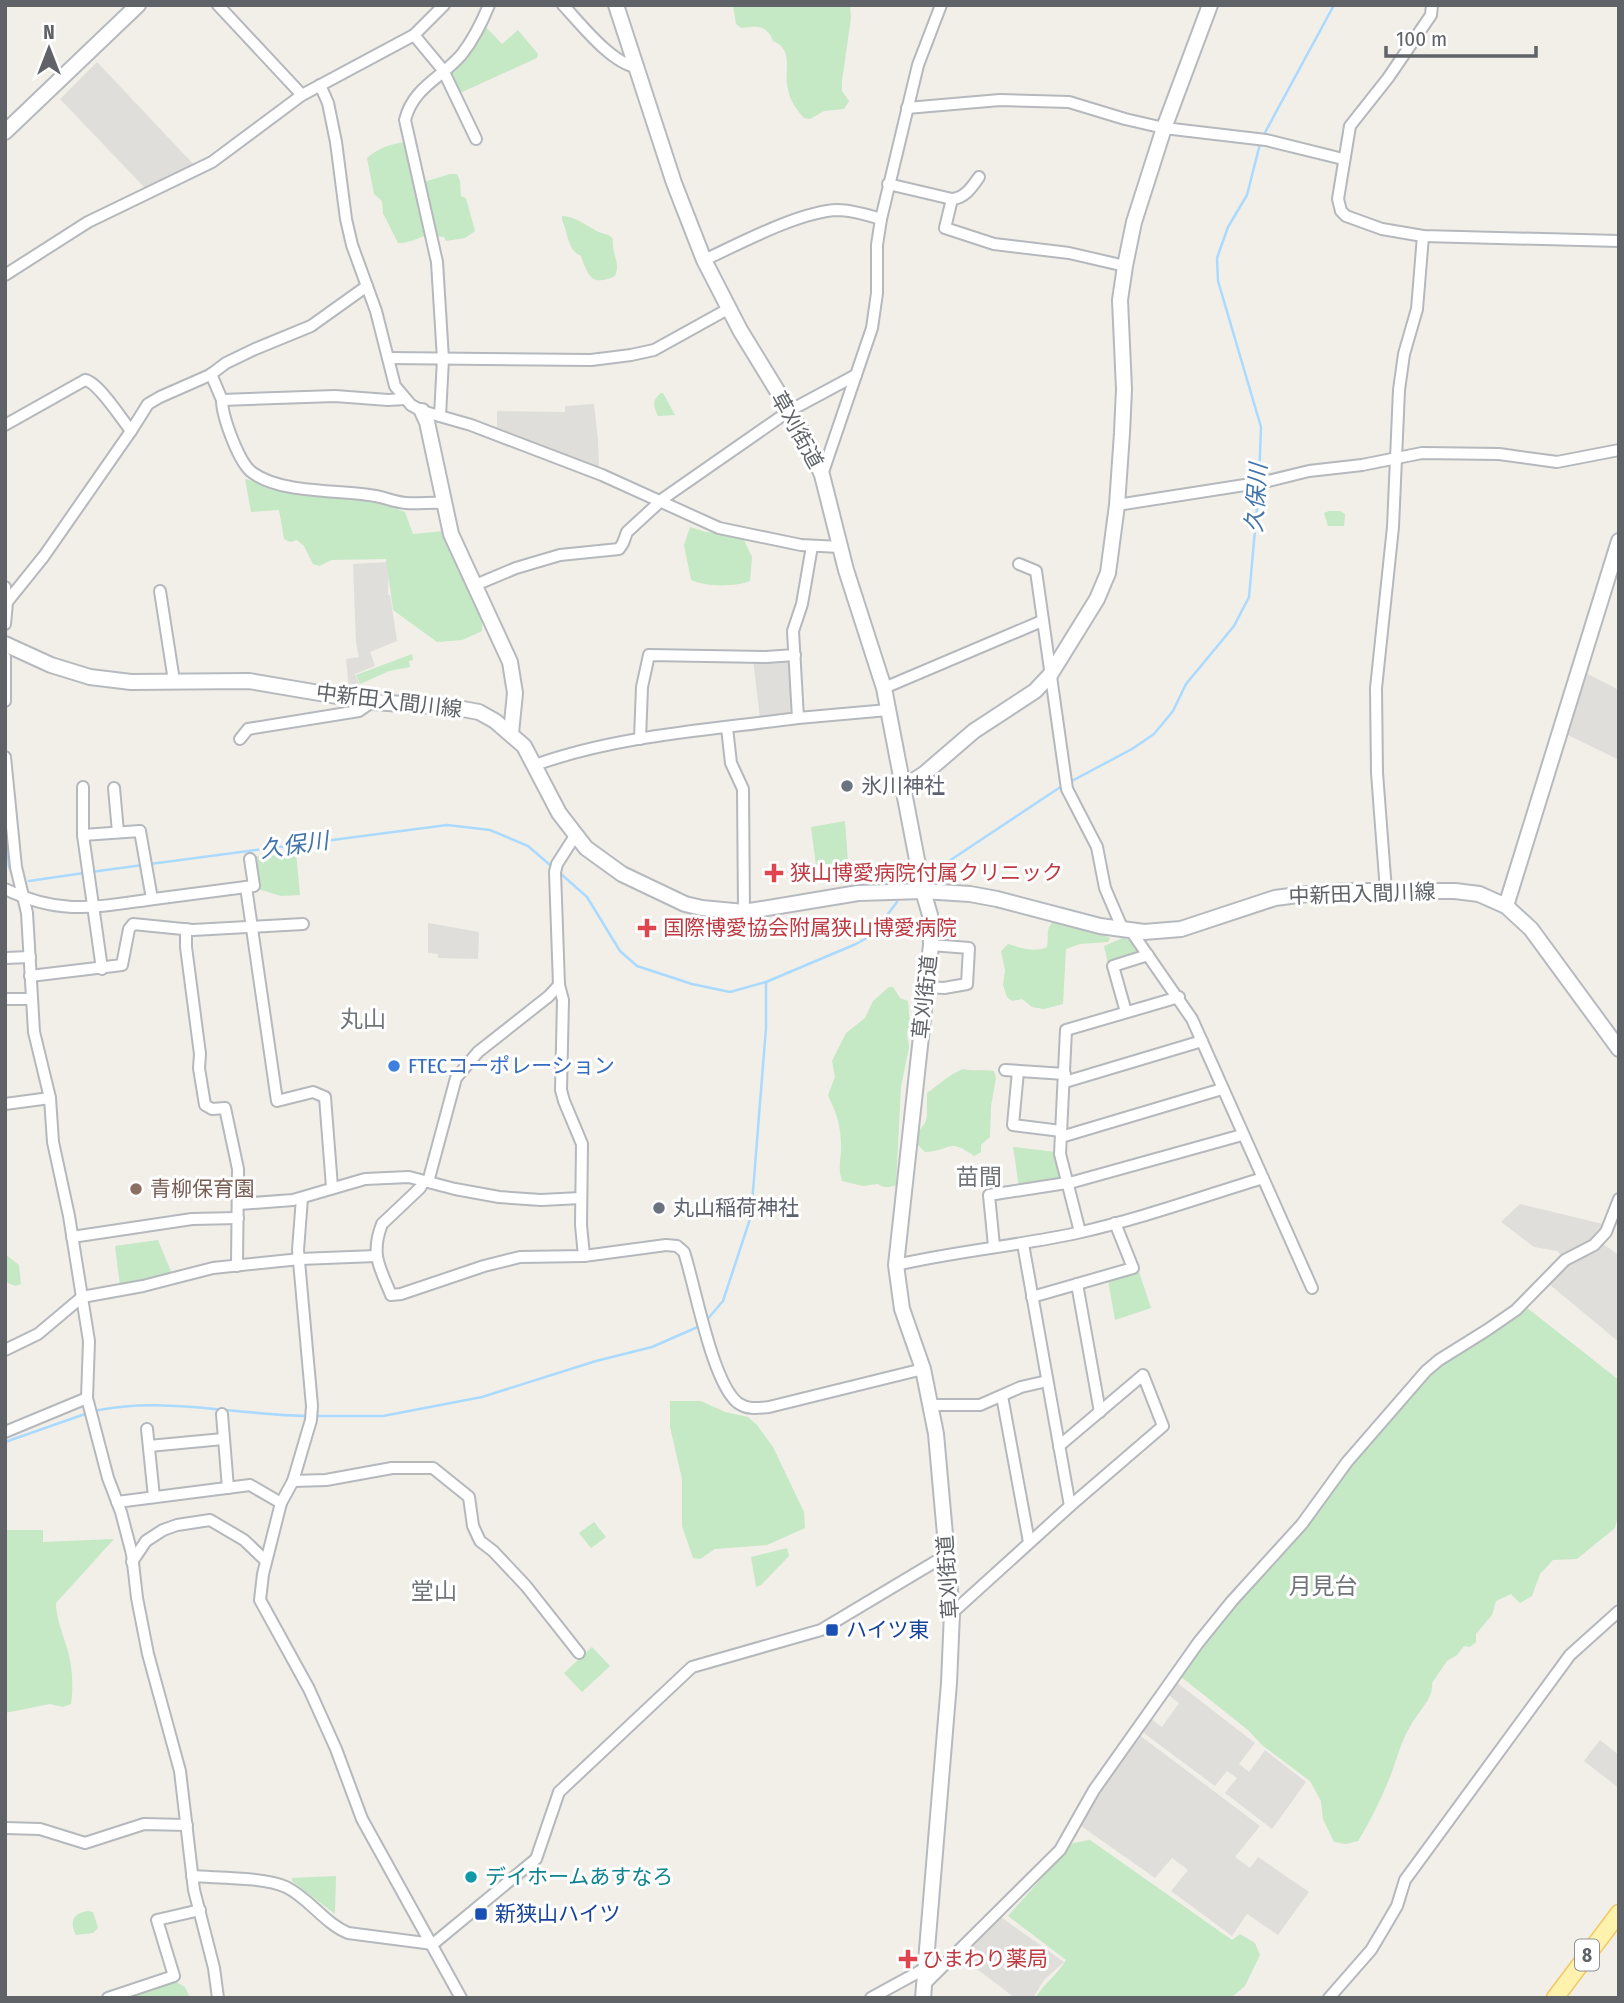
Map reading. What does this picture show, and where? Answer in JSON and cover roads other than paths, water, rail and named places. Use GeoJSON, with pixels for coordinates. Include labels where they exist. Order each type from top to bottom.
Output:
{"type":"FeatureCollection","features":[{"type":"Feature","properties":{"kind":"main road","name":"8"},"geometry":{"type":"LineString","coordinates":[[1555,1998],[1619,1913]]}},
{"type":"Feature","properties":{"kind":"street"},"geometry":{"type":"LineString","coordinates":[[5,132],[138,5]]}},
{"type":"Feature","properties":{"kind":"street"},"geometry":{"type":"LineString","coordinates":[[218,5],[302,95]]}},
{"type":"Feature","properties":{"kind":"street"},"geometry":{"type":"LineString","coordinates":[[5,275],[88,222],[212,162],[302,95],[414,35],[444,5]]}},
{"type":"Feature","properties":{"kind":"street"},"geometry":{"type":"LineString","coordinates":[[440,416],[443,359],[437,262],[405,120],[414,99],[461,55],[489,5]]}},
{"type":"Feature","properties":{"kind":"street"},"geometry":{"type":"LineString","coordinates":[[563,5],[608,51],[627,65],[636,67]]}},
{"type":"Feature","properties":{"kind":"street","name":"草刈街道"},"geometry":{"type":"LineString","coordinates":[[616,5],[674,183],[704,260],[728,309],[806,438],[822,475],[840,547],[884,688],[902,788],[930,915],[931,945],[897,1265],[902,1310],[923,1369],[932,1405],[952,1613],[949,1683],[923,1992]]}},
{"type":"Feature","properties":{"kind":"street"},"geometry":{"type":"LineString","coordinates":[[822,475],[872,328],[877,293],[877,245],[888,184],[918,65],[941,5]]}},
{"type":"Feature","properties":{"kind":"street"},"geometry":{"type":"LineString","coordinates":[[902,788],[924,774],[974,731],[1035,691],[1050,676],[1091,610],[1108,573],[1117,505],[1124,389],[1120,300],[1125,267],[1134,222],[1164,128],[1210,5]]}},
{"type":"Feature","properties":{"kind":"street"},"geometry":{"type":"LineString","coordinates":[[1432,5],[1431,15],[1388,78],[1354,119],[1343,159],[1338,199],[1341,211],[1346,216],[1382,229],[1423,236],[1619,241]]}},
{"type":"Feature","properties":{"kind":"street"},"geometry":{"type":"LineString","coordinates":[[414,35],[443,69],[476,139]]}},
{"type":"Feature","properties":{"kind":"street"},"geometry":{"type":"LineString","coordinates":[[320,85],[328,103],[336,142],[352,245],[389,358],[395,386],[405,399],[422,411],[602,475],[719,528],[812,546],[840,547]]}},
{"type":"Feature","properties":{"kind":"street"},"geometry":{"type":"LineString","coordinates":[[907,108],[1000,100],[1069,102],[1164,128],[1266,140],[1343,159]]}},
{"type":"Feature","properties":{"kind":"street"},"geometry":{"type":"LineString","coordinates":[[888,184],[958,199],[979,177]]}},
{"type":"Feature","properties":{"kind":"street"},"geometry":{"type":"LineString","coordinates":[[952,199],[945,228],[994,243],[1069,253],[1125,267]]}},
{"type":"Feature","properties":{"kind":"street"},"geometry":{"type":"LineString","coordinates":[[704,260],[781,225],[822,213],[848,211],[881,219]]}},
{"type":"Feature","properties":{"kind":"street"},"geometry":{"type":"LineString","coordinates":[[1387,891],[1377,773],[1376,688],[1390,568],[1399,390],[1404,354],[1417,309],[1423,236]]}},
{"type":"Feature","properties":{"kind":"street"},"geometry":{"type":"LineString","coordinates":[[7,602],[44,556],[148,404],[211,374],[226,363],[311,326],[367,286]]}},
{"type":"Feature","properties":{"kind":"street"},"geometry":{"type":"LineString","coordinates":[[389,358],[591,359],[645,353],[728,309]]}},
{"type":"Feature","properties":{"kind":"street"},"geometry":{"type":"LineString","coordinates":[[211,374],[243,462],[259,477],[285,485],[373,495],[395,502],[444,503]]}},
{"type":"Feature","properties":{"kind":"street"},"geometry":{"type":"LineString","coordinates":[[473,586],[516,568],[560,555],[619,549],[626,532],[660,502],[789,411],[856,375]]}},
{"type":"Feature","properties":{"kind":"street"},"geometry":{"type":"LineString","coordinates":[[5,425],[85,380],[99,388],[131,431]]}},
{"type":"Feature","properties":{"kind":"street"},"geometry":{"type":"LineString","coordinates":[[222,400],[335,396],[405,399]]}},
{"type":"Feature","properties":{"kind":"street"},"geometry":{"type":"LineString","coordinates":[[422,411],[427,422],[456,548],[510,662],[515,692],[511,733]]}},
{"type":"Feature","properties":{"kind":"street"},"geometry":{"type":"LineString","coordinates":[[1117,505],[1422,453],[1499,454],[1557,463],[1619,450]]}},
{"type":"Feature","properties":{"kind":"street"},"geometry":{"type":"LineString","coordinates":[[1506,906],[1619,541]]}},
{"type":"Feature","properties":{"kind":"street"},"geometry":{"type":"LineString","coordinates":[[798,718],[793,631],[802,604],[812,546]]}},
{"type":"Feature","properties":{"kind":"street"},"geometry":{"type":"LineString","coordinates":[[1018,564],[1036,572],[1063,749],[1064,776],[1067,789],[1097,847],[1105,888],[1127,930],[1179,997],[1202,1041],[1312,1288]]}},
{"type":"Feature","properties":{"kind":"street"},"geometry":{"type":"LineString","coordinates":[[5,587],[5,624]]}},
{"type":"Feature","properties":{"kind":"street"},"geometry":{"type":"LineString","coordinates":[[160,591],[174,681]]}},
{"type":"Feature","properties":{"kind":"street"},"geometry":{"type":"LineString","coordinates":[[884,688],[1042,621]]}},
{"type":"Feature","properties":{"kind":"street","name":"中新田入間川線"},"geometry":{"type":"LineString","coordinates":[[5,644],[51,665],[90,677],[131,682],[249,681],[372,702],[452,707],[479,712],[511,733],[524,746],[552,801],[586,848],[622,874],[685,904],[718,911],[744,912],[858,893],[923,891],[997,899],[1127,930],[1181,929],[1275,898],[1343,891],[1479,894],[1506,906],[1531,929],[1619,1049]]}},
{"type":"Feature","properties":{"kind":"street"},"geometry":{"type":"LineString","coordinates":[[640,739],[642,687],[649,655],[795,655]]}},
{"type":"Feature","properties":{"kind":"street"},"geometry":{"type":"LineString","coordinates":[[5,657],[5,701]]}},
{"type":"Feature","properties":{"kind":"street"},"geometry":{"type":"LineString","coordinates":[[240,739],[248,729],[359,711],[372,702]]}},
{"type":"Feature","properties":{"kind":"street"},"geometry":{"type":"LineString","coordinates":[[535,765],[570,752],[640,739],[798,718],[888,710]]}},
{"type":"Feature","properties":{"kind":"street"},"geometry":{"type":"LineString","coordinates":[[727,728],[731,763],[743,789],[744,912]]}},
{"type":"Feature","properties":{"kind":"street"},"geometry":{"type":"LineString","coordinates":[[5,757],[16,867],[24,898],[34,1032],[50,1098],[53,1142],[69,1216],[89,1341],[89,1405],[132,1554],[148,1654],[180,1771],[192,1876],[214,1968],[218,1998]]}},
{"type":"Feature","properties":{"kind":"street"},"geometry":{"type":"LineString","coordinates":[[82,787],[83,835],[102,969]]}},
{"type":"Feature","properties":{"kind":"street"},"geometry":{"type":"LineString","coordinates":[[114,788],[118,832]]}},
{"type":"Feature","properties":{"kind":"street"},"geometry":{"type":"LineString","coordinates":[[83,835],[140,831],[152,899]]}},
{"type":"Feature","properties":{"kind":"street"},"geometry":{"type":"LineString","coordinates":[[575,836],[557,864],[555,872],[559,985],[563,1000],[561,1090],[582,1144],[584,1256]]}},
{"type":"Feature","properties":{"kind":"street"},"geometry":{"type":"LineString","coordinates":[[5,889],[24,898],[71,908],[94,908],[254,886],[250,859]]}},
{"type":"Feature","properties":{"kind":"street"},"geometry":{"type":"LineString","coordinates":[[246,887],[277,1101],[313,1092],[325,1097],[332,1187]]}},
{"type":"Feature","properties":{"kind":"street"},"geometry":{"type":"LineString","coordinates":[[30,976],[122,965],[129,929],[133,924],[186,929],[303,924]]}},
{"type":"Feature","properties":{"kind":"street"},"geometry":{"type":"LineString","coordinates":[[186,929],[205,1105],[212,1110],[225,1108],[238,1169],[237,1266]]}},
{"type":"Feature","properties":{"kind":"street"},"geometry":{"type":"LineString","coordinates":[[926,987],[944,988],[967,984],[969,948],[931,945]]}},
{"type":"Feature","properties":{"kind":"street"},"geometry":{"type":"LineString","coordinates":[[1126,1012],[1113,966],[1148,955]]}},
{"type":"Feature","properties":{"kind":"street"},"geometry":{"type":"LineString","coordinates":[[5,958],[30,957]]}},
{"type":"Feature","properties":{"kind":"street"},"geometry":{"type":"LineString","coordinates":[[559,985],[549,996],[478,1052],[456,1078],[426,1181],[382,1224],[376,1256],[391,1295],[513,1258],[584,1256],[666,1245],[677,1246],[684,1252],[703,1324],[730,1394],[738,1403],[748,1408],[769,1407],[923,1369]]}},
{"type":"Feature","properties":{"kind":"street"},"geometry":{"type":"LineString","coordinates":[[1080,1232],[1060,1154],[1066,1030],[1179,997]]}},
{"type":"Feature","properties":{"kind":"street"},"geometry":{"type":"LineString","coordinates":[[5,999],[31,999]]}},
{"type":"Feature","properties":{"kind":"street"},"geometry":{"type":"LineString","coordinates":[[1006,1070],[1065,1078],[1202,1041]]}},
{"type":"Feature","properties":{"kind":"street"},"geometry":{"type":"LineString","coordinates":[[1018,1071],[1013,1125],[1061,1134],[1222,1089]]}},
{"type":"Feature","properties":{"kind":"street"},"geometry":{"type":"LineString","coordinates":[[5,1104],[50,1098]]}},
{"type":"Feature","properties":{"kind":"street"},"geometry":{"type":"LineString","coordinates":[[994,1246],[989,1195],[1067,1183],[1242,1135]]}},
{"type":"Feature","properties":{"kind":"street"},"geometry":{"type":"LineString","coordinates":[[239,1204],[302,1198],[365,1179],[409,1177],[499,1197],[541,1200],[581,1198]]}},
{"type":"Feature","properties":{"kind":"street"},"geometry":{"type":"LineString","coordinates":[[897,1265],[1080,1232],[1263,1178]]}},
{"type":"Feature","properties":{"kind":"street"},"geometry":{"type":"LineString","coordinates":[[302,1198],[300,1259],[311,1420],[293,1480],[281,1503],[260,1590],[261,1605],[309,1689],[336,1749],[362,1819],[461,1998]]}},
{"type":"Feature","properties":{"kind":"street"},"geometry":{"type":"LineString","coordinates":[[923,1992],[1060,1850],[1094,1790],[1198,1643],[1302,1524],[1347,1462],[1426,1371],[1516,1310],[1565,1260],[1594,1245],[1606,1233],[1619,1199]]}},
{"type":"Feature","properties":{"kind":"street"},"geometry":{"type":"LineString","coordinates":[[72,1237],[192,1219],[238,1218]]}},
{"type":"Feature","properties":{"kind":"street"},"geometry":{"type":"LineString","coordinates":[[1032,1297],[1133,1268],[1115,1223]]}},
{"type":"Feature","properties":{"kind":"street"},"geometry":{"type":"LineString","coordinates":[[1023,1244],[1070,1506]]}},
{"type":"Feature","properties":{"kind":"street"},"geometry":{"type":"LineString","coordinates":[[5,1350],[38,1334],[82,1297],[144,1286],[193,1271],[300,1259],[376,1256]]}},
{"type":"Feature","properties":{"kind":"street"},"geometry":{"type":"LineString","coordinates":[[1077,1284],[1100,1412]]}},
{"type":"Feature","properties":{"kind":"street"},"geometry":{"type":"LineString","coordinates":[[952,1613],[1163,1426],[1143,1375],[1059,1446]]}},
{"type":"Feature","properties":{"kind":"street"},"geometry":{"type":"LineString","coordinates":[[932,1405],[980,1405],[1021,1387],[1047,1381]]}},
{"type":"Feature","properties":{"kind":"street"},"geometry":{"type":"LineString","coordinates":[[1002,1395],[1029,1542]]}},
{"type":"Feature","properties":{"kind":"street"},"geometry":{"type":"LineString","coordinates":[[5,1432],[89,1405]]}},
{"type":"Feature","properties":{"kind":"street"},"geometry":{"type":"LineString","coordinates":[[222,1414],[228,1488]]}},
{"type":"Feature","properties":{"kind":"street"},"geometry":{"type":"LineString","coordinates":[[147,1429],[154,1497]]}},
{"type":"Feature","properties":{"kind":"street"},"geometry":{"type":"LineString","coordinates":[[149,1446],[223,1439]]}},
{"type":"Feature","properties":{"kind":"street"},"geometry":{"type":"LineString","coordinates":[[293,1480],[326,1480],[392,1468],[433,1468],[469,1497],[473,1526],[480,1541],[493,1550],[526,1586],[579,1653]]}},
{"type":"Feature","properties":{"kind":"street"},"geometry":{"type":"LineString","coordinates":[[117,1502],[250,1485],[281,1503]]}},
{"type":"Feature","properties":{"kind":"street"},"geometry":{"type":"LineString","coordinates":[[132,1562],[146,1541],[163,1531],[177,1525],[209,1520],[244,1540],[266,1561]]}},
{"type":"Feature","properties":{"kind":"street"},"geometry":{"type":"LineString","coordinates":[[192,1876],[273,1882],[288,1887],[338,1928],[348,1933],[433,1944],[536,1859],[559,1792],[692,1667],[821,1630],[948,1554]]}},
{"type":"Feature","properties":{"kind":"street"},"geometry":{"type":"LineString","coordinates":[[1329,1998],[1371,1950],[1397,1906],[1405,1880],[1570,1655],[1619,1611]]}},
{"type":"Feature","properties":{"kind":"street"},"geometry":{"type":"LineString","coordinates":[[5,1828],[40,1829],[85,1843],[144,1824],[187,1825]]}},
{"type":"Feature","properties":{"kind":"street"},"geometry":{"type":"LineString","coordinates":[[108,1998],[174,1976],[157,1920],[200,1910]]}},
{"type":"Feature","properties":{"kind":"street"},"geometry":{"type":"LineString","coordinates":[[871,1998],[924,1969]]}},
{"type":"Feature","properties":{"kind":"waterway","name":"久保川"},"geometry":{"type":"LineString","coordinates":[[1262,138],[1334,5]]}},
{"type":"Feature","properties":{"kind":"waterway","name":"久保川"},"geometry":{"type":"LineString","coordinates":[[1259,479],[1261,427],[1218,281],[1217,258],[1228,227],[1247,195],[1260,144]]}},
{"type":"Feature","properties":{"kind":"waterway","name":"久保川"},"geometry":{"type":"LineString","coordinates":[[1068,783],[1132,749],[1154,734],[1173,711],[1186,684],[1234,626],[1249,597],[1259,486]]}},
{"type":"Feature","properties":{"kind":"waterway","name":"久保川"},"geometry":{"type":"LineString","coordinates":[[934,871],[1062,786]]}},
{"type":"Feature","properties":{"kind":"waterway","name":"久保川"},"geometry":{"type":"LineString","coordinates":[[5,824],[9,866],[13,877]]}},
{"type":"Feature","properties":{"kind":"waterway","name":"久保川"},"geometry":{"type":"LineString","coordinates":[[150,864],[447,825],[490,830],[528,846],[550,865]]}},
{"type":"Feature","properties":{"kind":"waterway","name":"久保川"},"geometry":{"type":"LineString","coordinates":[[91,872],[143,865]]}},
{"type":"Feature","properties":{"kind":"waterway","name":"久保川"},"geometry":{"type":"LineString","coordinates":[[29,881],[84,873]]}},
{"type":"Feature","properties":{"kind":"waterway","name":"久保川"},"geometry":{"type":"LineString","coordinates":[[561,874],[587,897],[620,951],[637,966],[692,984],[730,992],[766,982],[856,944],[872,935],[897,902]]}},
{"type":"Feature","properties":{"kind":"waterway"},"geometry":{"type":"LineString","coordinates":[[705,1322],[723,1301],[751,1216],[766,1028],[766,982]]}},
{"type":"Feature","properties":{"kind":"waterway"},"geometry":{"type":"LineString","coordinates":[[314,1416],[383,1416],[482,1397],[596,1361],[652,1347],[700,1326]]}},
{"type":"Feature","properties":{"kind":"waterway"},"geometry":{"type":"LineString","coordinates":[[94,1411],[147,1405],[307,1416]]}},
{"type":"Feature","properties":{"kind":"waterway"},"geometry":{"type":"LineString","coordinates":[[5,1442],[88,1413]]}},
{"type":"Feature","properties":{"kind":"place","name":"氷川神社"},"geometry":{"type":"Point","coordinates":[847,786]}},
{"type":"Feature","properties":{"kind":"place","name":"狭山博愛病院付属クリニック"},"geometry":{"type":"Point","coordinates":[774,873]}},
{"type":"Feature","properties":{"kind":"place","name":"国際博愛協会附属狭山博愛病院"},"geometry":{"type":"Point","coordinates":[647,928]}},
{"type":"Feature","properties":{"kind":"place","name":"FTECコーポレーション"},"geometry":{"type":"Point","coordinates":[394,1066]}},
{"type":"Feature","properties":{"kind":"place","name":"青柳保育園"},"geometry":{"type":"Point","coordinates":[136,1189]}},
{"type":"Feature","properties":{"kind":"place","name":"丸山稲荷神社"},"geometry":{"type":"Point","coordinates":[659,1208]}},
{"type":"Feature","properties":{"kind":"place","name":"ハイツ東"},"geometry":{"type":"Point","coordinates":[832,1630]}},
{"type":"Feature","properties":{"kind":"place","name":"デイホームあすなろ"},"geometry":{"type":"Point","coordinates":[471,1877]}},
{"type":"Feature","properties":{"kind":"place","name":"新狭山ハイツ"},"geometry":{"type":"Point","coordinates":[481,1914]}},
{"type":"Feature","properties":{"kind":"place","name":"ひまわり薬局"},"geometry":{"type":"Point","coordinates":[908,1959]}},
{"type":"Feature","properties":{"kind":"district","name":"丸山"},"geometry":{"type":"Point","coordinates":[363,1019]}},
{"type":"Feature","properties":{"kind":"district","name":"苗間"},"geometry":{"type":"Point","coordinates":[979,1177]}},
{"type":"Feature","properties":{"kind":"district","name":"月見台"},"geometry":{"type":"Point","coordinates":[1323,1586]}},
{"type":"Feature","properties":{"kind":"district","name":"堂山"},"geometry":{"type":"Point","coordinates":[434,1591]}}]}
